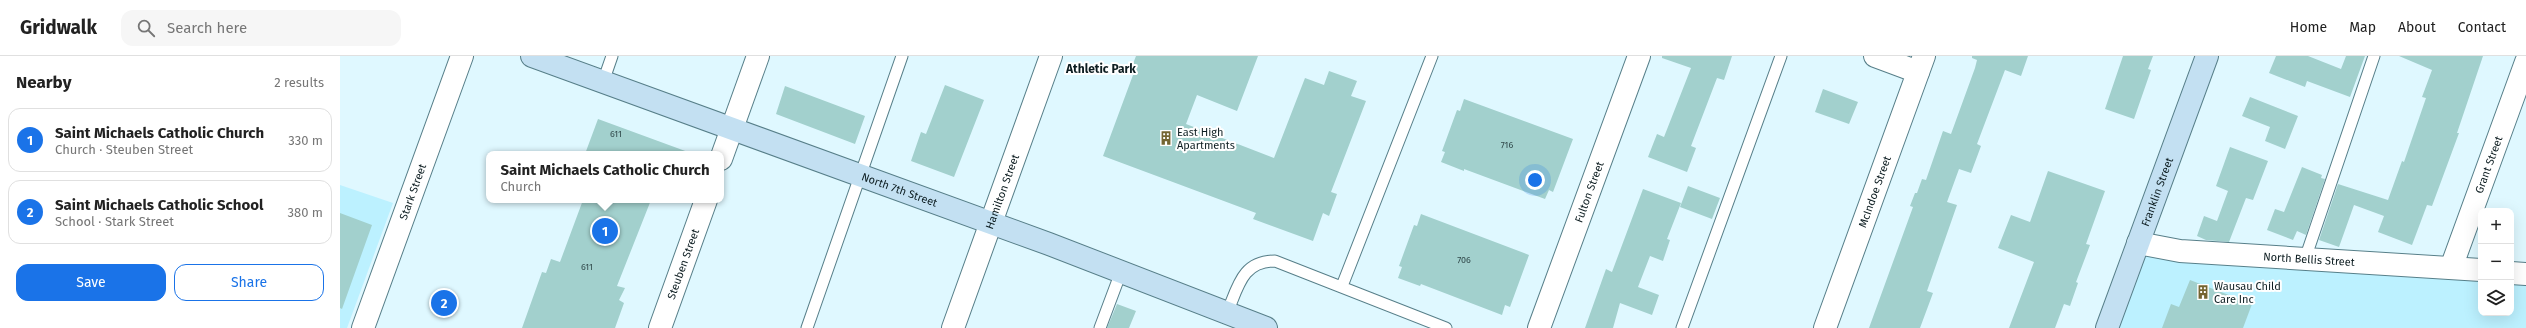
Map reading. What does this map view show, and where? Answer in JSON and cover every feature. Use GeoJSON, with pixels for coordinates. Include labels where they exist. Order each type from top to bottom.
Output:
{"type":"FeatureCollection","features":[{"type":"Feature","properties":{"kind":"street","name":"Stark Street"},"geometry":{"type":"LineString","coordinates":[[364,328],[462,56]]}},
{"type":"Feature","properties":{"kind":"street","name":"North 7th Street"},"geometry":{"type":"LineString","coordinates":[[532,56],[1121,272],[1227,313],[1254,326]]}},
{"type":"Feature","properties":{"kind":"street"},"geometry":{"type":"LineString","coordinates":[[724,151],[758,56]]}},
{"type":"Feature","properties":{"kind":"street","name":"Hamilton Street"},"geometry":{"type":"LineString","coordinates":[[953,328],[1051,56]]}},
{"type":"Feature","properties":{"kind":"street","name":"Fulton Street"},"geometry":{"type":"LineString","coordinates":[[1539,328],[1639,56]]}},
{"type":"Feature","properties":{"kind":"street"},"geometry":{"type":"LineString","coordinates":[[1875,56],[1921,64]]}},
{"type":"Feature","properties":{"kind":"street","name":"Franklin Street"},"geometry":{"type":"LineString","coordinates":[[2107,328],[2207,56]]}},
{"type":"Feature","properties":{"kind":"street","name":"Grant Street"},"geometry":{"type":"LineString","coordinates":[[2451,268],[2526,62]]}},
{"type":"Feature","properties":{"kind":"street","name":"McIndoe Street"},"geometry":{"type":"LineString","coordinates":[[1825,328],[1921,64]]}},
{"type":"Feature","properties":{"kind":"street","name":"Steuben Street"},"geometry":{"type":"LineString","coordinates":[[660,328],[705,203]]}},
{"type":"Feature","properties":{"kind":"street","name":"North Bellis Street"},"geometry":{"type":"LineString","coordinates":[[2138,243],[2180,251],[2478,270]]}},
{"type":"Feature","properties":{"kind":"street"},"geometry":{"type":"LineString","coordinates":[[2514,273],[2526,274]]}},
{"type":"Feature","properties":{"kind":"lane"},"geometry":{"type":"LineString","coordinates":[[603,82],[612,56]]}},
{"type":"Feature","properties":{"kind":"lane"},"geometry":{"type":"LineString","coordinates":[[807,328],[902,56]]}},
{"type":"Feature","properties":{"kind":"lane"},"geometry":{"type":"LineString","coordinates":[[1342,286],[1432,56]]}},
{"type":"Feature","properties":{"kind":"lane"},"geometry":{"type":"LineString","coordinates":[[1682,328],[1781,56]]}},
{"type":"Feature","properties":{"kind":"lane"},"geometry":{"type":"LineString","coordinates":[[2305,259],[2374,56]]}},
{"type":"Feature","properties":{"kind":"lane"},"geometry":{"type":"LineString","coordinates":[[1227,313],[1246,272],[1258,263],[1275,262],[1287,265],[1342,286],[1446,328]]}},
{"type":"Feature","properties":{"kind":"lane"},"geometry":{"type":"LineString","coordinates":[[1100,328],[1121,272]]}},
{"type":"Feature","properties":{"kind":"shaded area"},"geometry":{"type":"Polygon","coordinates":[[[340,185],[393,203],[347,328],[340,328],[340,185]]]}},
{"type":"Feature","properties":{"kind":"shaded area"},"geometry":{"type":"Polygon","coordinates":[[[2138,243],[2478,270],[2478,316],[2514,316],[2514,273],[2526,274],[2526,328],[2107,328],[2138,243]]]}},
{"type":"Feature","properties":{"kind":"building","name":"East High Apartments"},"geometry":{"type":"Polygon","coordinates":[[[1136,56],[1258,56],[1237,111],[1197,95],[1186,124],[1274,158],[1305,78],[1324,85],[1329,71],[1357,81],[1351,96],[1366,101],[1331,192],[1337,194],[1329,216],[1323,213],[1313,241],[1253,219],[1256,213],[1103,156],[1133,75],[1129,74],[1136,56]]]}},
{"type":"Feature","properties":{"kind":"building"},"geometry":{"type":"Polygon","coordinates":[[[1662,56],[1732,56],[1724,80],[1717,78],[1691,146],[1696,148],[1687,172],[1648,157],[1657,134],[1664,137],[1691,68],[1662,58],[1662,56]]]}},
{"type":"Feature","properties":{"kind":"building"},"geometry":{"type":"Polygon","coordinates":[[[1972,56],[2028,56],[2021,76],[2005,70],[1977,144],[1981,146],[1971,173],[1959,169],[1947,202],[1957,205],[1927,291],[1933,293],[1920,328],[1869,328],[1913,207],[1910,206],[1915,193],[1917,193],[1922,179],[1926,180],[1943,131],[1951,134],[1975,68],[1977,60],[1972,58],[1972,56]]]}},
{"type":"Feature","properties":{"kind":"building"},"geometry":{"type":"Polygon","coordinates":[[[2123,56],[2153,56],[2148,69],[2151,70],[2134,119],[2105,109],[2123,56]]]}},
{"type":"Feature","properties":{"kind":"building"},"geometry":{"type":"Polygon","coordinates":[[[2276,56],[2308,56],[2341,69],[2346,56],[2365,56],[2350,97],[2307,81],[2305,87],[2269,73],[2276,56]]]}},
{"type":"Feature","properties":{"kind":"building"},"geometry":{"type":"Polygon","coordinates":[[[2399,56],[2483,56],[2457,133],[2459,133],[2432,206],[2427,205],[2412,245],[2378,232],[2384,216],[2354,205],[2339,247],[2319,240],[2338,184],[2388,200],[2402,161],[2404,162],[2426,98],[2422,97],[2432,70],[2399,56]]]}},
{"type":"Feature","properties":{"kind":"building"},"geometry":{"type":"Polygon","coordinates":[[[945,85],[984,100],[954,177],[911,161],[921,132],[926,134],[945,85]]]}},
{"type":"Feature","properties":{"kind":"building"},"geometry":{"type":"Polygon","coordinates":[[[785,86],[865,116],[855,144],[776,114],[785,86]]]}},
{"type":"Feature","properties":{"kind":"building"},"geometry":{"type":"Polygon","coordinates":[[[1823,89],[1858,102],[1849,124],[1815,112],[1823,89]]]}},
{"type":"Feature","properties":{"kind":"building"},"geometry":{"type":"Polygon","coordinates":[[[2250,97],[2298,116],[2285,149],[2265,141],[2270,127],[2242,116],[2250,97]]]}},
{"type":"Feature","properties":{"kind":"building"},"geometry":{"type":"Polygon","coordinates":[[[1464,99],[1573,139],[1553,192],[1549,190],[1545,199],[1441,162],[1445,152],[1442,151],[1457,110],[1460,111],[1464,99]]]}},
{"type":"Feature","properties":{"kind":"building"},"geometry":{"type":"Polygon","coordinates":[[[598,119],[685,151],[586,151],[598,119]]]}},
{"type":"Feature","properties":{"kind":"building"},"geometry":{"type":"Polygon","coordinates":[[[2230,147],[2268,161],[2253,200],[2246,198],[2229,242],[2206,240],[2197,236],[2204,216],[2217,221],[2228,191],[2216,186],[2230,147]]]}},
{"type":"Feature","properties":{"kind":"building"},"geometry":{"type":"Polygon","coordinates":[[[2302,167],[2322,175],[2321,178],[2325,179],[2306,235],[2297,231],[2293,240],[2267,230],[2275,209],[2284,212],[2302,167]]]}},
{"type":"Feature","properties":{"kind":"building"},"geometry":{"type":"Polygon","coordinates":[[[2048,171],[2105,191],[2086,244],[2090,245],[2076,282],[2078,283],[2070,306],[2064,304],[2055,328],[2009,328],[2034,262],[1998,248],[2011,215],[2030,222],[2048,171]]]}},
{"type":"Feature","properties":{"kind":"building"},"geometry":{"type":"Polygon","coordinates":[[[1688,186],[1720,198],[1712,219],[1680,207],[1688,186]]]}},
{"type":"Feature","properties":{"kind":"building"},"geometry":{"type":"Polygon","coordinates":[[[1643,189],[1681,203],[1667,239],[1670,240],[1663,261],[1650,256],[1638,287],[1659,295],[1652,315],[1620,303],[1613,328],[1585,328],[1606,269],[1612,272],[1643,189]]]}},
{"type":"Feature","properties":{"kind":"building"},"geometry":{"type":"Polygon","coordinates":[[[582,203],[650,203],[617,286],[625,288],[619,300],[624,303],[615,328],[522,328],[542,272],[546,273],[551,259],[560,262],[582,203]]]}},
{"type":"Feature","properties":{"kind":"building"},"geometry":{"type":"Polygon","coordinates":[[[340,213],[372,225],[342,309],[340,308],[340,213]]]}},
{"type":"Feature","properties":{"kind":"building"},"geometry":{"type":"Polygon","coordinates":[[[1421,214],[1529,255],[1510,307],[1505,305],[1502,315],[1421,284],[1420,286],[1398,278],[1402,267],[1399,266],[1414,225],[1417,226],[1421,214]]]}},
{"type":"Feature","properties":{"kind":"building","name":"Wausau Child Care Inc"},"geometry":{"type":"Polygon","coordinates":[[[2190,280],[2252,304],[2243,328],[2162,328],[2171,304],[2179,307],[2190,280]]]}},
{"type":"Feature","properties":{"kind":"building"},"geometry":{"type":"Polygon","coordinates":[[[1117,304],[1136,311],[1129,328],[1107,328],[1117,304]]]}},
{"type":"Feature","properties":{"kind":"place","name":"East High Apartments"},"geometry":{"type":"Point","coordinates":[1166,138]}},
{"type":"Feature","properties":{"kind":"place","name":"Saint Michaels Catholic Church"},"geometry":{"type":"Point","coordinates":[605,231]}},
{"type":"Feature","properties":{"kind":"place","name":"Wausau Child Care Inc"},"geometry":{"type":"Point","coordinates":[2203,292]}},
{"type":"Feature","properties":{"kind":"place","name":"Saint Michaels Catholic School"},"geometry":{"type":"Point","coordinates":[444,303]}},
{"type":"Feature","properties":{"kind":"district","name":"Athletic Park"},"geometry":{"type":"Point","coordinates":[1101,69]}}]}
